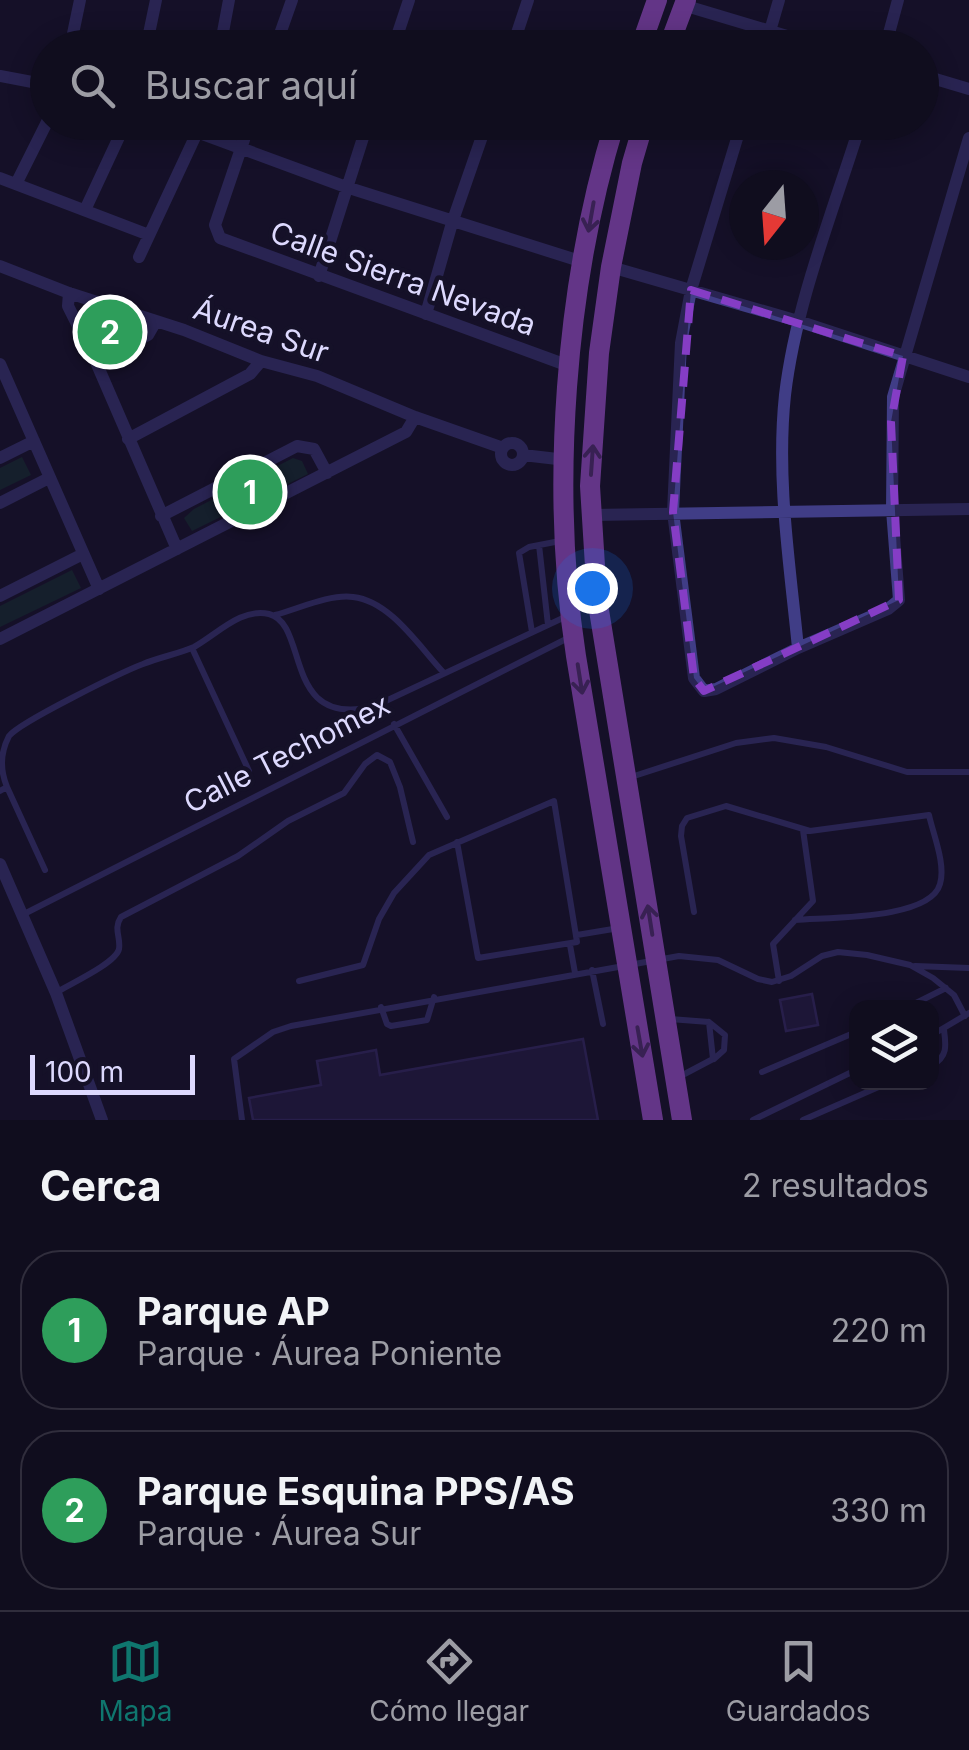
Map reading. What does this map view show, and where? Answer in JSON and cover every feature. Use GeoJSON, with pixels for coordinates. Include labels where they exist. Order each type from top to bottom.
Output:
{"type":"FeatureCollection","features":[{"type":"Feature","properties":{"kind":"main road"},"geometry":{"type":"LineString","coordinates":[[647,30],[658,0]]}},
{"type":"Feature","properties":{"kind":"main road"},"geometry":{"type":"LineString","coordinates":[[674,30],[684,2]]}},
{"type":"Feature","properties":{"kind":"main road"},"geometry":{"type":"LineString","coordinates":[[610,140],[594,200],[569,366],[566,540],[572,625],[654,1120]]}},
{"type":"Feature","properties":{"kind":"main road"},"geometry":{"type":"LineString","coordinates":[[639,140],[611,267],[599,353],[590,486],[597,598],[682,1120]]}},
{"type":"Feature","properties":{"kind":"street"},"geometry":{"type":"LineString","coordinates":[[74,30],[80,0]]}},
{"type":"Feature","properties":{"kind":"street"},"geometry":{"type":"LineString","coordinates":[[150,30],[156,0]]}},
{"type":"Feature","properties":{"kind":"street"},"geometry":{"type":"LineString","coordinates":[[223,30],[229,0]]}},
{"type":"Feature","properties":{"kind":"street"},"geometry":{"type":"LineString","coordinates":[[281,30],[292,0]]}},
{"type":"Feature","properties":{"kind":"street"},"geometry":{"type":"LineString","coordinates":[[399,30],[409,0]]}},
{"type":"Feature","properties":{"kind":"street"},"geometry":{"type":"LineString","coordinates":[[518,30],[528,0]]}},
{"type":"Feature","properties":{"kind":"street"},"geometry":{"type":"LineString","coordinates":[[684,2],[770,30],[780,0]]}},
{"type":"Feature","properties":{"kind":"street"},"geometry":{"type":"LineString","coordinates":[[889,30],[898,0]]}},
{"type":"Feature","properties":{"kind":"street"},"geometry":{"type":"LineString","coordinates":[[0,76],[30,82]]}},
{"type":"Feature","properties":{"kind":"street"},"geometry":{"type":"LineString","coordinates":[[939,80],[969,89]]}},
{"type":"Feature","properties":{"kind":"street"},"geometry":{"type":"LineString","coordinates":[[737,140],[691,290],[677,382],[673,512],[694,678],[704,691],[716,689],[899,600],[892,510],[893,397],[969,138]]}},
{"type":"Feature","properties":{"kind":"street"},"geometry":{"type":"LineString","coordinates":[[16,184],[38,140]]}},
{"type":"Feature","properties":{"kind":"street"},"geometry":{"type":"LineString","coordinates":[[84,210],[117,140]]}},
{"type":"Feature","properties":{"kind":"street"},"geometry":{"type":"LineString","coordinates":[[139,257],[194,140]]}},
{"type":"Feature","properties":{"kind":"street"},"geometry":{"type":"LineString","coordinates":[[223,140],[240,150],[346,188],[583,262]]}},
{"type":"Feature","properties":{"kind":"street"},"geometry":{"type":"LineString","coordinates":[[240,150],[244,140]]}},
{"type":"Feature","properties":{"kind":"street"},"geometry":{"type":"LineString","coordinates":[[319,276],[362,140]]}},
{"type":"Feature","properties":{"kind":"street"},"geometry":{"type":"LineString","coordinates":[[426,314],[481,140]]}},
{"type":"Feature","properties":{"kind":"street"},"geometry":{"type":"LineString","coordinates":[[798,648],[785,512],[785,396],[798,321],[855,140]]}},
{"type":"Feature","properties":{"kind":"street","name":"Calle Sierra Nevada"},"geometry":{"type":"LineString","coordinates":[[240,150],[216,224],[220,238],[569,366]]}},
{"type":"Feature","properties":{"kind":"street"},"geometry":{"type":"LineString","coordinates":[[0,178],[149,235]]}},
{"type":"Feature","properties":{"kind":"street","name":"Áurea Sur"},"geometry":{"type":"LineString","coordinates":[[0,266],[260,361],[316,376],[414,417],[503,448],[516,444],[523,455],[566,460]]}},
{"type":"Feature","properties":{"kind":"street"},"geometry":{"type":"LineString","coordinates":[[611,267],[969,376]]}},
{"type":"Feature","properties":{"kind":"street"},"geometry":{"type":"LineString","coordinates":[[69,293],[68,306],[177,549]]}},
{"type":"Feature","properties":{"kind":"street"},"geometry":{"type":"LineString","coordinates":[[96,362],[148,334],[156,322]]}},
{"type":"Feature","properties":{"kind":"street"},"geometry":{"type":"LineString","coordinates":[[128,438],[250,374],[260,361]]}},
{"type":"Feature","properties":{"kind":"street"},"geometry":{"type":"LineString","coordinates":[[0,364],[99,589]]}},
{"type":"Feature","properties":{"kind":"street"},"geometry":{"type":"LineString","coordinates":[[0,639],[406,432],[414,417]]}},
{"type":"Feature","properties":{"kind":"street"},"geometry":{"type":"LineString","coordinates":[[0,458],[34,441]]}},
{"type":"Feature","properties":{"kind":"street"},"geometry":{"type":"LineString","coordinates":[[161,516],[297,446],[314,449],[327,473]]}},
{"type":"Feature","properties":{"kind":"street"},"geometry":{"type":"LineString","coordinates":[[0,502],[49,478]]}},
{"type":"Feature","properties":{"kind":"street"},"geometry":{"type":"LineString","coordinates":[[592,515],[969,509]]}},
{"type":"Feature","properties":{"kind":"street"},"geometry":{"type":"LineString","coordinates":[[0,596],[83,554]]}},
{"type":"Feature","properties":{"kind":"street"},"geometry":{"type":"LineString","coordinates":[[0,864],[56,993],[102,1120]]}},
{"type":"Feature","properties":{"kind":"lane"},"geometry":{"type":"LineString","coordinates":[[532,632],[519,557],[524,549],[566,540]]}},
{"type":"Feature","properties":{"kind":"lane"},"geometry":{"type":"LineString","coordinates":[[539,545],[548,625]]}},
{"type":"Feature","properties":{"kind":"lane"},"geometry":{"type":"LineString","coordinates":[[275,616],[336,598],[352,597],[374,603],[444,674]]}},
{"type":"Feature","properties":{"kind":"lane"},"geometry":{"type":"LineString","coordinates":[[44,870],[4,789],[0,760],[7,738],[16,729],[140,665],[192,648],[246,615],[259,613],[282,621],[310,689],[326,704],[349,710],[375,706],[548,625],[572,625]]}},
{"type":"Feature","properties":{"kind":"lane","name":"Calle Techomex"},"geometry":{"type":"LineString","coordinates":[[23,914],[394,724],[572,625]]}},
{"type":"Feature","properties":{"kind":"lane"},"geometry":{"type":"LineString","coordinates":[[192,648],[248,771]]}},
{"type":"Feature","properties":{"kind":"lane"},"geometry":{"type":"LineString","coordinates":[[394,724],[446,818]]}},
{"type":"Feature","properties":{"kind":"lane"},"geometry":{"type":"LineString","coordinates":[[627,778],[736,744],[774,738],[826,747],[907,772],[969,772]]}},
{"type":"Feature","properties":{"kind":"lane"},"geometry":{"type":"LineString","coordinates":[[56,993],[113,959],[119,948],[116,926],[120,917],[238,856],[288,820],[344,792],[364,764],[377,755],[390,762],[400,787],[412,842]]}},
{"type":"Feature","properties":{"kind":"lane"},"geometry":{"type":"LineString","coordinates":[[299,981],[363,965],[379,920],[394,894],[429,855],[457,842],[554,801],[578,942],[478,958],[457,842]]}},
{"type":"Feature","properties":{"kind":"lane"},"geometry":{"type":"LineString","coordinates":[[694,912],[681,836],[687,818],[726,806],[803,830],[821,831],[929,814],[940,868],[940,885],[929,902],[905,910],[795,920]]}},
{"type":"Feature","properties":{"kind":"lane"},"geometry":{"type":"LineString","coordinates":[[779,980],[774,944],[808,908],[814,893],[803,830]]}},
{"type":"Feature","properties":{"kind":"lane"},"geometry":{"type":"LineString","coordinates":[[577,934],[620,928]]}},
{"type":"Feature","properties":{"kind":"lane"},"geometry":{"type":"LineString","coordinates":[[570,945],[576,972]]}},
{"type":"Feature","properties":{"kind":"lane"},"geometry":{"type":"LineString","coordinates":[[242,1120],[234,1064],[238,1054],[279,1029],[381,1007],[657,959],[706,958],[758,979],[779,980],[822,956],[838,952],[867,954],[910,966],[969,968]]}},
{"type":"Feature","properties":{"kind":"lane"},"geometry":{"type":"LineString","coordinates":[[910,966],[947,987],[967,1015],[939,1032]]}},
{"type":"Feature","properties":{"kind":"lane"},"geometry":{"type":"LineString","coordinates":[[592,970],[603,1024]]}},
{"type":"Feature","properties":{"kind":"lane"},"geometry":{"type":"LineString","coordinates":[[922,1000],[947,987]]}},
{"type":"Feature","properties":{"kind":"lane"},"geometry":{"type":"LineString","coordinates":[[381,1007],[391,1026],[427,1020],[434,998]]}},
{"type":"Feature","properties":{"kind":"lane"},"geometry":{"type":"LineString","coordinates":[[667,1019],[709,1022],[725,1035],[724,1050],[676,1078]]}},
{"type":"Feature","properties":{"kind":"lane"},"geometry":{"type":"LineString","coordinates":[[709,1022],[713,1059]]}},
{"type":"Feature","properties":{"kind":"lane"},"geometry":{"type":"LineString","coordinates":[[939,1059],[946,1048],[944,1030]]}},
{"type":"Feature","properties":{"kind":"lane"},"geometry":{"type":"LineString","coordinates":[[762,1072],[849,1035]]}},
{"type":"Feature","properties":{"kind":"lane"},"geometry":{"type":"LineString","coordinates":[[753,1120],[849,1073]]}},
{"type":"Feature","properties":{"kind":"lane"},"geometry":{"type":"LineString","coordinates":[[803,1120],[872,1090]]}},
{"type":"Feature","properties":{"kind":"highlighted area"},"geometry":{"type":"Polygon","coordinates":[[[691,290],[903,356],[891,422],[899,600],[704,691],[694,678],[673,512],[691,290]]]}},
{"type":"Feature","properties":{"kind":"green space"},"geometry":{"type":"Polygon","coordinates":[[[94,314],[123,322],[129,328],[128,335],[101,347],[87,322],[94,314]]]}},
{"type":"Feature","properties":{"kind":"green space"},"geometry":{"type":"Polygon","coordinates":[[[22,457],[31,475],[0,490],[0,468],[22,457]]]}},
{"type":"Feature","properties":{"kind":"green space"},"geometry":{"type":"Polygon","coordinates":[[[293,458],[302,461],[308,474],[192,531],[184,518],[194,509],[293,458]]]}},
{"type":"Feature","properties":{"kind":"green space"},"geometry":{"type":"Polygon","coordinates":[[[72,570],[81,588],[0,627],[0,606],[72,570]]]}},
{"type":"Feature","properties":{"kind":"building"},"geometry":{"type":"Polygon","coordinates":[[[812,994],[818,1025],[786,1031],[780,1000],[812,994]]]}},
{"type":"Feature","properties":{"kind":"building"},"geometry":{"type":"Polygon","coordinates":[[[583,1039],[598,1120],[253,1120],[249,1098],[321,1085],[317,1061],[376,1050],[380,1075],[583,1039]]]}},
{"type":"Feature","properties":{"kind":"place","name":"Parque Esquina PPS/AS"},"geometry":{"type":"Point","coordinates":[110,332]}},
{"type":"Feature","properties":{"kind":"place","name":"Parque AP"},"geometry":{"type":"Point","coordinates":[250,492]}}]}
